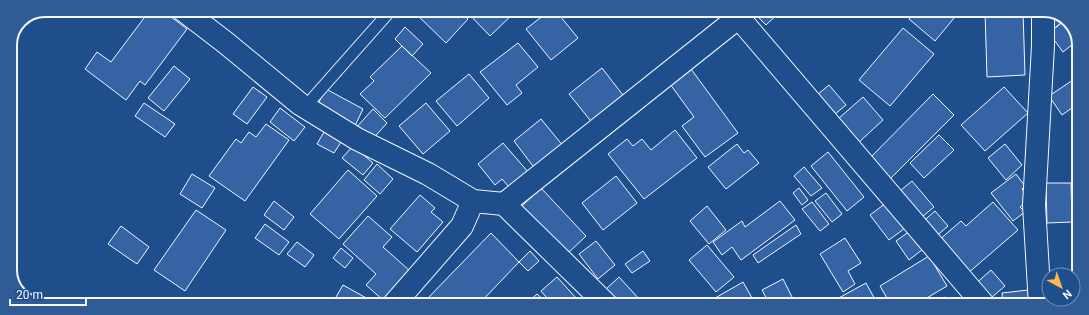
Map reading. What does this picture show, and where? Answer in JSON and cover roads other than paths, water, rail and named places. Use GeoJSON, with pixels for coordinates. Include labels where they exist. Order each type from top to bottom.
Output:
{"type":"FeatureCollection","features":[{"type":"Feature","properties":{"kind":"street"},"geometry":{"type":"LineString","coordinates":[[192,17],[305,107],[357,139],[428,174],[474,201],[504,204],[601,298]]}},
{"type":"Feature","properties":{"kind":"street"},"geometry":{"type":"LineString","coordinates":[[504,204],[732,17]]}},
{"type":"Feature","properties":{"kind":"street"},"geometry":{"type":"LineString","coordinates":[[739,17],[978,298]]}},
{"type":"Feature","properties":{"kind":"street"},"geometry":{"type":"LineString","coordinates":[[1040,298],[1034,205],[1043,46],[1043,17]]}},
{"type":"Feature","properties":{"kind":"street"},"geometry":{"type":"LineString","coordinates":[[399,298],[462,226],[474,201]]}},
{"type":"Feature","properties":{"kind":"lane"},"geometry":{"type":"LineString","coordinates":[[305,107],[385,17]]}}]}
